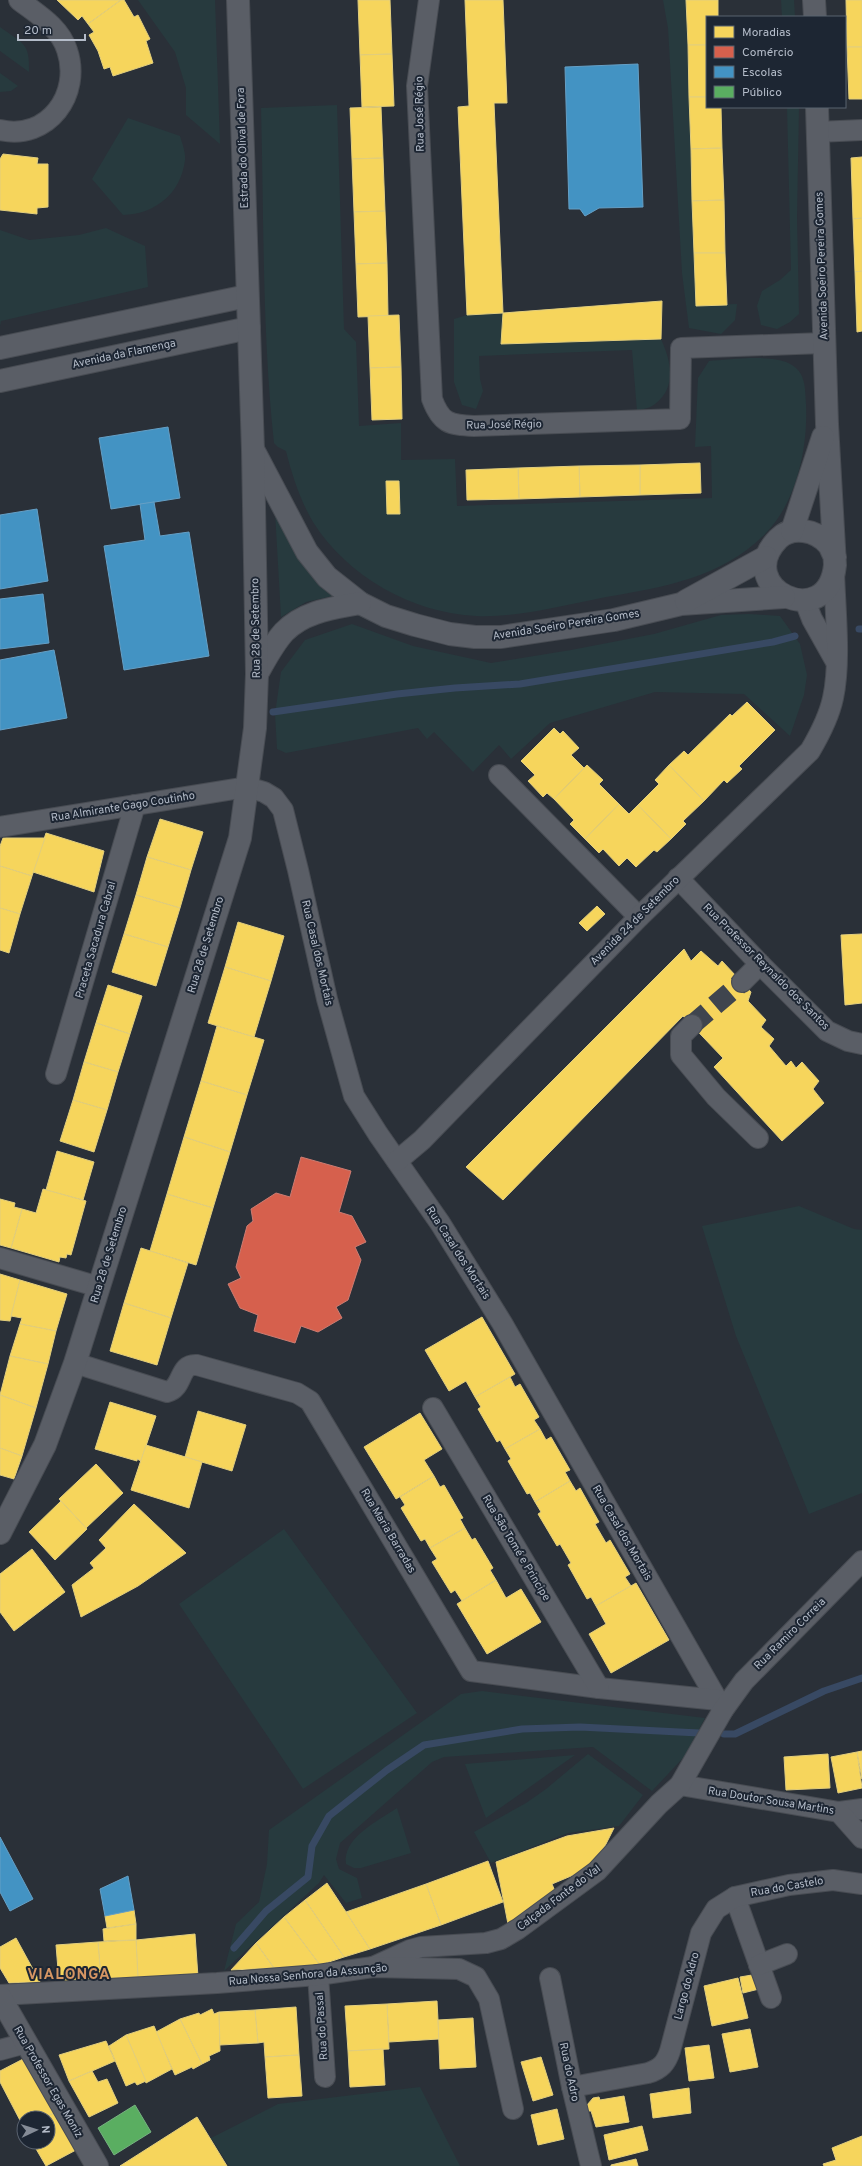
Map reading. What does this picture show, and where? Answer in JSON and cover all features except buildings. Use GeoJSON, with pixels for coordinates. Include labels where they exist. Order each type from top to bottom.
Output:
{"type":"FeatureCollection","features":[{"type":"Feature","properties":{"kind":"street"},"geometry":{"type":"LineString","coordinates":[[0,130],[22,131],[47,122],[62,103],[70,80],[68,50],[61,36],[51,24],[19,0]]}},
{"type":"Feature","properties":{"kind":"street","name":"Estrada do Olival de Fora"},"geometry":{"type":"LineString","coordinates":[[238,0],[249,328]]}},
{"type":"Feature","properties":{"kind":"street","name":"Rua José Régio"},"geometry":{"type":"LineString","coordinates":[[429,0],[417,86],[432,399],[437,414],[447,422],[459,426],[680,419],[681,348],[824,343]]}},
{"type":"Feature","properties":{"kind":"street"},"geometry":{"type":"LineString","coordinates":[[814,0],[814,16]]}},
{"type":"Feature","properties":{"kind":"street","name":"Avenida Soeiro Pereira Gomes"},"geometry":{"type":"LineString","coordinates":[[817,108],[827,424],[834,564]]}},
{"type":"Feature","properties":{"kind":"street"},"geometry":{"type":"LineString","coordinates":[[817,132],[862,130]]}},
{"type":"Feature","properties":{"kind":"street"},"geometry":{"type":"LineString","coordinates":[[0,348],[247,296]]}},
{"type":"Feature","properties":{"kind":"street","name":"Avenida da Flamenga"},"geometry":{"type":"LineString","coordinates":[[0,381],[249,328]]}},
{"type":"Feature","properties":{"kind":"street","name":"Rua 28 de Setembro"},"geometry":{"type":"LineString","coordinates":[[0,1533],[45,1445],[75,1363],[240,838],[255,728],[257,674],[249,328]]}},
{"type":"Feature","properties":{"kind":"street","name":"Avenida Soeiro Pereira Gomes"},"geometry":{"type":"LineString","coordinates":[[792,531],[827,424]]}},
{"type":"Feature","properties":{"kind":"street","name":"Avenida Soeiro Pereira Gomes"},"geometry":{"type":"LineString","coordinates":[[253,450],[307,552],[327,577],[360,602],[386,616],[415,625],[450,634],[475,637],[501,637],[614,620],[681,604],[795,599]]}},
{"type":"Feature","properties":{"kind":"street"},"geometry":{"type":"LineString","coordinates":[[795,599],[816,597],[826,589],[834,564],[828,544],[815,534],[804,530],[792,531],[781,536],[771,546],[766,557],[765,569],[769,581],[776,591],[795,599],[812,619],[836,662]]}},
{"type":"Feature","properties":{"kind":"street","name":"Avenida Soeiro Pereira Gomes"},"geometry":{"type":"LineString","coordinates":[[681,604],[766,557]]}},
{"type":"Feature","properties":{"kind":"street","name":"Avenida 24 de Setembro"},"geometry":{"type":"LineString","coordinates":[[397,1161],[422,1140],[638,917],[810,751],[825,724],[834,697],[836,662],[834,564]]}},
{"type":"Feature","properties":{"kind":"street"},"geometry":{"type":"LineString","coordinates":[[257,674],[283,634],[297,621],[320,611],[360,602]]}},
{"type":"Feature","properties":{"kind":"street"},"geometry":{"type":"LineString","coordinates":[[500,775],[638,917]]}},
{"type":"Feature","properties":{"kind":"street","name":"Rua Almirante Gago Coutinho"},"geometry":{"type":"LineString","coordinates":[[0,827],[247,786]]}},
{"type":"Feature","properties":{"kind":"street","name":"Rua Casal dos Mortais"},"geometry":{"type":"LineString","coordinates":[[247,786],[264,792],[274,798],[283,810],[348,1081],[361,1108],[440,1224],[502,1323],[720,1705]]}},
{"type":"Feature","properties":{"kind":"street","name":"Praceta Sacadura Cabral"},"geometry":{"type":"LineString","coordinates":[[56,1074],[135,805]]}},
{"type":"Feature","properties":{"kind":"street","name":"Rua Professor Reynaldo dos Santos"},"geometry":{"type":"LineString","coordinates":[[678,878],[760,964],[827,1030],[848,1041],[862,1044]]}},
{"type":"Feature","properties":{"kind":"street"},"geometry":{"type":"LineString","coordinates":[[742,982],[760,964]]}},
{"type":"Feature","properties":{"kind":"street"},"geometry":{"type":"LineString","coordinates":[[692,1025],[681,1036],[681,1055],[716,1097],[758,1138]]}},
{"type":"Feature","properties":{"kind":"street"},"geometry":{"type":"LineString","coordinates":[[0,1258],[99,1288]]}},
{"type":"Feature","properties":{"kind":"street","name":"Rua Maria Barradas"},"geometry":{"type":"LineString","coordinates":[[75,1363],[167,1392],[177,1386],[186,1368],[191,1364],[198,1365],[304,1397],[315,1407],[471,1671],[720,1705]]}},
{"type":"Feature","properties":{"kind":"street","name":"Rua São Tomé e Principe"},"geometry":{"type":"LineString","coordinates":[[433,1408],[599,1688]]}},
{"type":"Feature","properties":{"kind":"street","name":"Rua Ramiro Correia"},"geometry":{"type":"LineString","coordinates":[[720,1705],[855,1573],[862,1561]]}},
{"type":"Feature","properties":{"kind":"street","name":"Calçada Fonte do Val"},"geometry":{"type":"LineString","coordinates":[[373,1967],[410,1950],[421,1947],[486,1943],[501,1939],[518,1929],[597,1871],[659,1804],[680,1786],[720,1705]]}},
{"type":"Feature","properties":{"kind":"street","name":"Rua Doutor Sousa Martins"},"geometry":{"type":"LineString","coordinates":[[680,1786],[839,1812],[862,1809]]}},
{"type":"Feature","properties":{"kind":"street"},"geometry":{"type":"LineString","coordinates":[[839,1812],[862,1838]]}},
{"type":"Feature","properties":{"kind":"street","name":"Rua do Castelo"},"geometry":{"type":"LineString","coordinates":[[735,1897],[789,1885],[822,1880],[844,1880],[862,1884]]}},
{"type":"Feature","properties":{"kind":"street"},"geometry":{"type":"LineString","coordinates":[[735,1897],[771,1998]]}},
{"type":"Feature","properties":{"kind":"street","name":"Largo do Adro"},"geometry":{"type":"LineString","coordinates":[[572,2087],[648,2073],[664,2064],[670,2051],[701,1933],[716,1909],[735,1897]]}},
{"type":"Feature","properties":{"kind":"street"},"geometry":{"type":"LineString","coordinates":[[759,1965],[787,1954]]}},
{"type":"Feature","properties":{"kind":"street","name":"Rua Nossa Senhora da Assunção"},"geometry":{"type":"LineString","coordinates":[[0,1996],[318,1976],[373,1967],[459,1969],[476,1977],[489,1999],[513,2109]]}},
{"type":"Feature","properties":{"kind":"street","name":"Rua do Passal"},"geometry":{"type":"LineString","coordinates":[[318,1976],[325,2076]]}},
{"type":"Feature","properties":{"kind":"street","name":"Rua do Adro"},"geometry":{"type":"LineString","coordinates":[[550,1978],[572,2087],[591,2166]]}},
{"type":"Feature","properties":{"kind":"street","name":"Rua Professor Egas Moniz"},"geometry":{"type":"LineString","coordinates":[[0,1996],[97,2166]]}},
{"type":"Feature","properties":{"kind":"street"},"geometry":{"type":"LineString","coordinates":[[0,2050],[26,2043]]}},
{"type":"Feature","properties":{"kind":"green space"},"geometry":{"type":"Polygon","coordinates":[[[138,0],[215,0],[220,144],[186,115],[186,88],[175,52],[138,0]]]}},
{"type":"Feature","properties":{"kind":"green space"},"geometry":{"type":"Polygon","coordinates":[[[663,0],[686,0],[696,305],[737,304],[735,320],[721,334],[689,328],[682,273],[668,28],[663,0]]]}},
{"type":"Feature","properties":{"kind":"green space"},"geometry":{"type":"Polygon","coordinates":[[[781,0],[794,0],[795,16],[782,16],[781,0]]]}},
{"type":"Feature","properties":{"kind":"green space"},"geometry":{"type":"Polygon","coordinates":[[[0,27],[24,45],[28,55],[29,72],[0,51],[0,27]]]}},
{"type":"Feature","properties":{"kind":"green space"},"geometry":{"type":"Polygon","coordinates":[[[0,73],[18,86],[11,91],[0,92],[0,73]]]}},
{"type":"Feature","properties":{"kind":"green space"},"geometry":{"type":"Polygon","coordinates":[[[337,105],[344,329],[356,342],[359,426],[401,423],[401,460],[455,459],[457,506],[712,498],[711,446],[695,447],[698,378],[709,361],[754,358],[779,360],[789,363],[796,368],[802,376],[806,404],[805,438],[793,490],[776,521],[765,534],[748,549],[730,561],[711,571],[691,578],[649,589],[509,615],[476,616],[428,608],[383,588],[363,575],[344,559],[327,541],[313,522],[297,487],[286,451],[274,443],[265,317],[261,108],[337,105]]]}},
{"type":"Feature","properties":{"kind":"green space"},"geometry":{"type":"Polygon","coordinates":[[[787,108],[799,108],[797,217],[799,314],[790,322],[777,329],[761,325],[757,306],[762,291],[780,280],[791,270],[787,108]]]}},
{"type":"Feature","properties":{"kind":"green space"},"geometry":{"type":"Polygon","coordinates":[[[128,118],[180,136],[184,148],[185,160],[183,172],[178,182],[165,200],[146,211],[123,215],[92,179],[128,118]]]}},
{"type":"Feature","properties":{"kind":"green space"},"geometry":{"type":"Polygon","coordinates":[[[106,228],[145,246],[148,287],[1,321],[0,326],[0,230],[29,240],[79,235],[106,228]]]}},
{"type":"Feature","properties":{"kind":"green space"},"geometry":{"type":"Polygon","coordinates":[[[503,313],[502,344],[661,339],[665,347],[670,373],[667,390],[653,405],[637,411],[632,350],[479,356],[480,379],[483,391],[476,409],[462,405],[454,382],[454,319],[467,315],[503,313]]]}},
{"type":"Feature","properties":{"kind":"green space"},"geometry":{"type":"Polygon","coordinates":[[[275,512],[303,562],[333,596],[306,602],[281,617],[275,512]]]}},
{"type":"Feature","properties":{"kind":"green space"},"geometry":{"type":"Polygon","coordinates":[[[749,614],[780,616],[800,644],[807,675],[804,695],[790,736],[744,694],[655,692],[550,723],[511,759],[499,745],[473,772],[434,732],[427,739],[418,728],[286,753],[277,749],[275,714],[281,672],[305,640],[352,624],[413,646],[491,663],[571,650],[654,634],[721,615],[749,614]]]}},
{"type":"Feature","properties":{"kind":"green space"},"geometry":{"type":"Polygon","coordinates":[[[799,1206],[854,1229],[862,1230],[862,1493],[809,1514],[736,1336],[702,1226],[799,1206]]]}},
{"type":"Feature","properties":{"kind":"green space"},"geometry":{"type":"Polygon","coordinates":[[[284,1529],[417,1713],[303,1789],[179,1604],[284,1529]]]}},
{"type":"Feature","properties":{"kind":"green space"},"geometry":{"type":"Polygon","coordinates":[[[482,1691],[705,1718],[684,1757],[652,1791],[593,1747],[444,1757],[432,1762],[340,1843],[336,1859],[339,1869],[357,1878],[362,1898],[346,1903],[324,1875],[319,1883],[224,1971],[236,1924],[259,1902],[267,1864],[269,1830],[461,1694],[482,1691]]]}},
{"type":"Feature","properties":{"kind":"green space"},"geometry":{"type":"Polygon","coordinates":[[[588,1754],[643,1795],[619,1826],[568,1833],[491,1863],[474,1832],[526,1803],[546,1789],[588,1754]]]}},
{"type":"Feature","properties":{"kind":"green space"},"geometry":{"type":"Polygon","coordinates":[[[575,1755],[486,1818],[465,1764],[575,1755]]]}},
{"type":"Feature","properties":{"kind":"green space"},"geometry":{"type":"Polygon","coordinates":[[[397,1808],[411,1853],[361,1868],[354,1868],[346,1864],[346,1855],[355,1838],[371,1825],[397,1808]]]}},
{"type":"Feature","properties":{"kind":"green space"},"geometry":{"type":"Polygon","coordinates":[[[420,2087],[460,2166],[229,2166],[211,2138],[278,2104],[420,2087]]]}},
{"type":"Feature","properties":{"kind":"waterway"},"geometry":{"type":"LineString","coordinates":[[273,712],[397,694],[455,688],[520,684],[773,642],[795,636]]}},
{"type":"Feature","properties":{"kind":"waterway"},"geometry":{"type":"LineString","coordinates":[[724,1734],[735,1734],[824,1691],[862,1678]]}},
{"type":"Feature","properties":{"kind":"waterway"},"geometry":{"type":"LineString","coordinates":[[234,1948],[266,1911],[308,1877],[312,1846],[329,1816],[387,1770],[424,1745],[522,1729],[580,1727],[699,1733]]}},
{"type":"Feature","properties":{"kind":"tunnel"},"geometry":{"type":"LineString","coordinates":[[692,1025],[742,982]]}},
{"type":"Feature","properties":{"kind":"district","name":"VIALONGA"},"geometry":{"type":"Point","coordinates":[69,1975]}}]}
